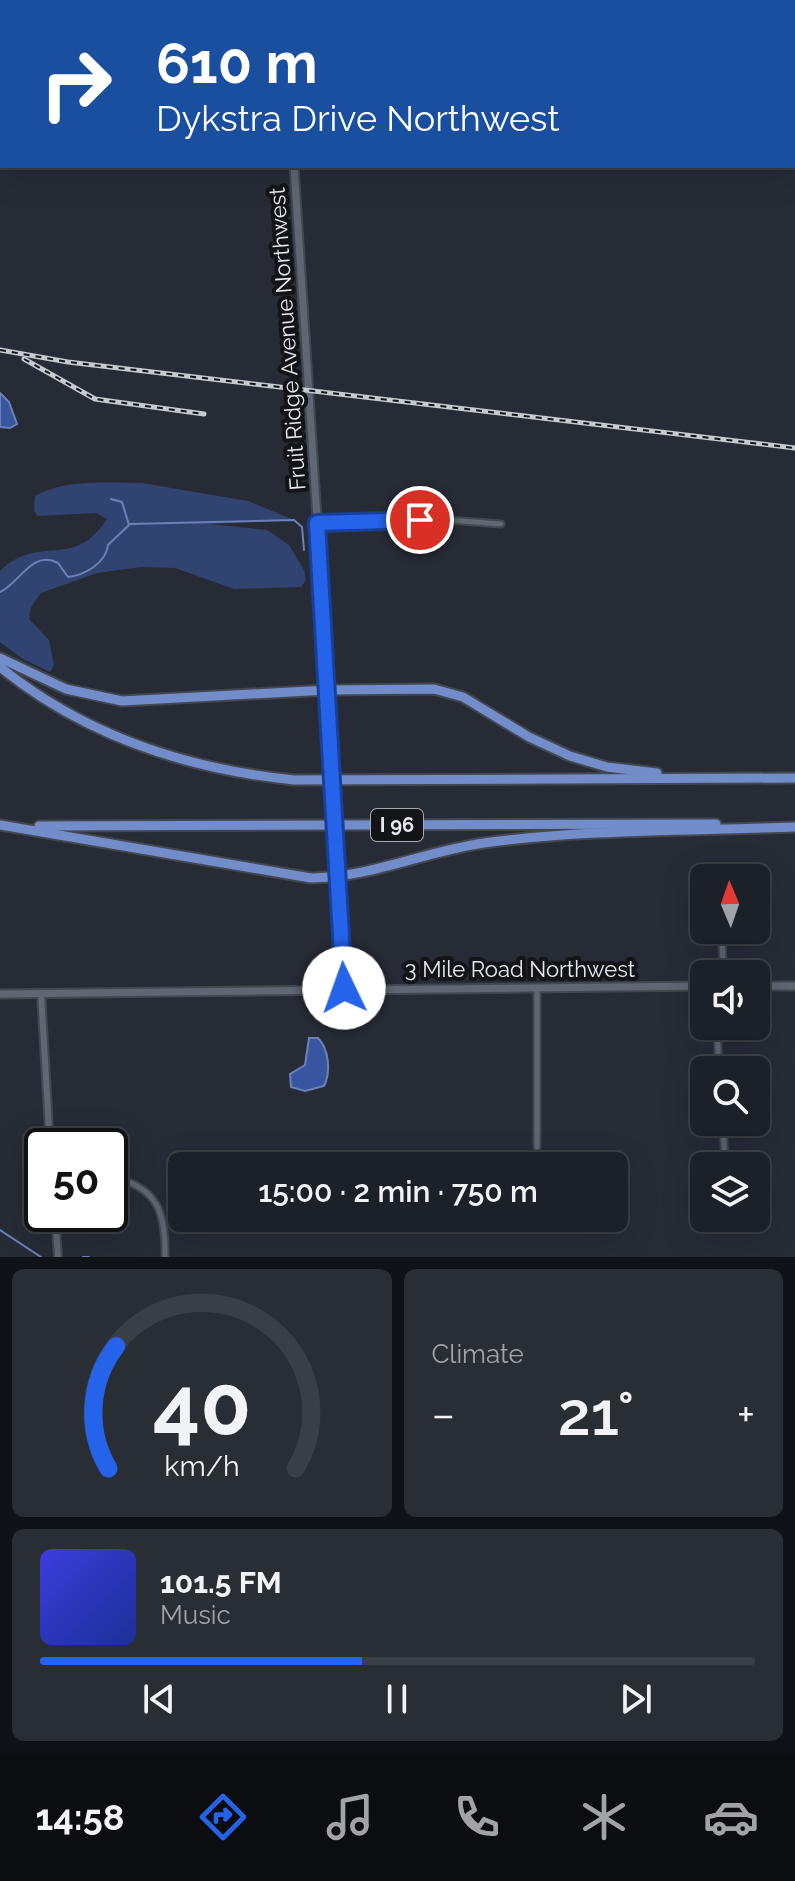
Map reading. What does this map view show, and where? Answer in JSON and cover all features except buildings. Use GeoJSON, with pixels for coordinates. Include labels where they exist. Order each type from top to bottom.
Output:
{"type":"FeatureCollection","features":[{"type":"Feature","properties":{"kind":"highway"},"geometry":{"type":"LineString","coordinates":[[0,658],[66,689],[122,701],[328,690],[434,689],[463,697],[546,746],[588,763],[650,773],[750,778]]}},
{"type":"Feature","properties":{"kind":"highway","name":"I 96"},"geometry":{"type":"LineString","coordinates":[[0,667],[39,697],[135,745],[181,760],[261,777],[294,780],[795,778]]}},
{"type":"Feature","properties":{"kind":"highway"},"geometry":{"type":"LineString","coordinates":[[0,824],[279,875],[339,877],[447,849],[497,841],[795,825]]}},
{"type":"Feature","properties":{"kind":"highway","name":"I 96"},"geometry":{"type":"LineString","coordinates":[[0,824],[78,827],[795,825]]}},
{"type":"Feature","properties":{"kind":"main road","name":"Fruit Ridge Avenue Northwest"},"geometry":{"type":"LineString","coordinates":[[294,168],[333,763],[344,988]]}},
{"type":"Feature","properties":{"kind":"main road","name":"3 Mile Road Northwest"},"geometry":{"type":"LineString","coordinates":[[0,994],[690,986]]}},
{"type":"Feature","properties":{"kind":"main road"},"geometry":{"type":"LineString","coordinates":[[770,986],[795,986]]}},
{"type":"Feature","properties":{"kind":"street"},"geometry":{"type":"LineString","coordinates":[[317,523],[435,519],[501,524]]}},
{"type":"Feature","properties":{"kind":"street"},"geometry":{"type":"LineString","coordinates":[[537,987],[537,1147]]}},
{"type":"Feature","properties":{"kind":"street"},"geometry":{"type":"LineString","coordinates":[[41,993],[49,1128]]}},
{"type":"Feature","properties":{"kind":"street"},"geometry":{"type":"LineString","coordinates":[[128,1181],[153,1199],[166,1223],[165,1257]]}},
{"type":"Feature","properties":{"kind":"street"},"geometry":{"type":"LineString","coordinates":[[56,1232],[58,1257]]}},
{"type":"Feature","properties":{"kind":"shaded area"},"geometry":{"type":"Polygon","coordinates":[[[0,393],[9,402],[17,424],[10,428],[0,427],[0,393]]]}},
{"type":"Feature","properties":{"kind":"shaded area"},"geometry":{"type":"Polygon","coordinates":[[[142,483],[248,501],[294,520],[210,524],[267,530],[289,545],[304,570],[306,580],[301,587],[234,589],[175,568],[141,567],[97,573],[41,593],[31,607],[29,619],[49,640],[54,665],[50,672],[23,659],[0,642],[0,571],[29,554],[81,544],[94,535],[107,519],[96,513],[38,516],[34,511],[35,496],[73,484],[142,483]]]}},
{"type":"Feature","properties":{"kind":"shaded area"},"geometry":{"type":"Polygon","coordinates":[[[309,1038],[318,1038],[322,1043],[328,1068],[324,1086],[305,1091],[291,1087],[290,1074],[305,1065],[309,1038]]]}},
{"type":"Feature","properties":{"kind":"waterway"},"geometry":{"type":"LineString","coordinates":[[0,592],[41,560],[58,563],[68,577],[94,567],[108,545],[129,525],[122,502],[111,499]]}},
{"type":"Feature","properties":{"kind":"waterway"},"geometry":{"type":"LineString","coordinates":[[130,524],[294,520],[302,527],[304,550]]}},
{"type":"Feature","properties":{"kind":"waterway"},"geometry":{"type":"LineString","coordinates":[[0,1230],[41,1257]]}},
{"type":"Feature","properties":{"kind":"waterway"},"geometry":{"type":"LineString","coordinates":[[83,1257],[89,1257]]}},
{"type":"Feature","properties":{"kind":"railway"},"geometry":{"type":"LineString","coordinates":[[0,350],[68,362],[795,448]]}},
{"type":"Feature","properties":{"kind":"railway"},"geometry":{"type":"LineString","coordinates":[[24,359],[95,399],[204,414]]}},
{"type":"Feature","properties":{"kind":"route"},"geometry":{"type":"LineString","coordinates":[[344,988],[317,523],[420,520]]}}]}
